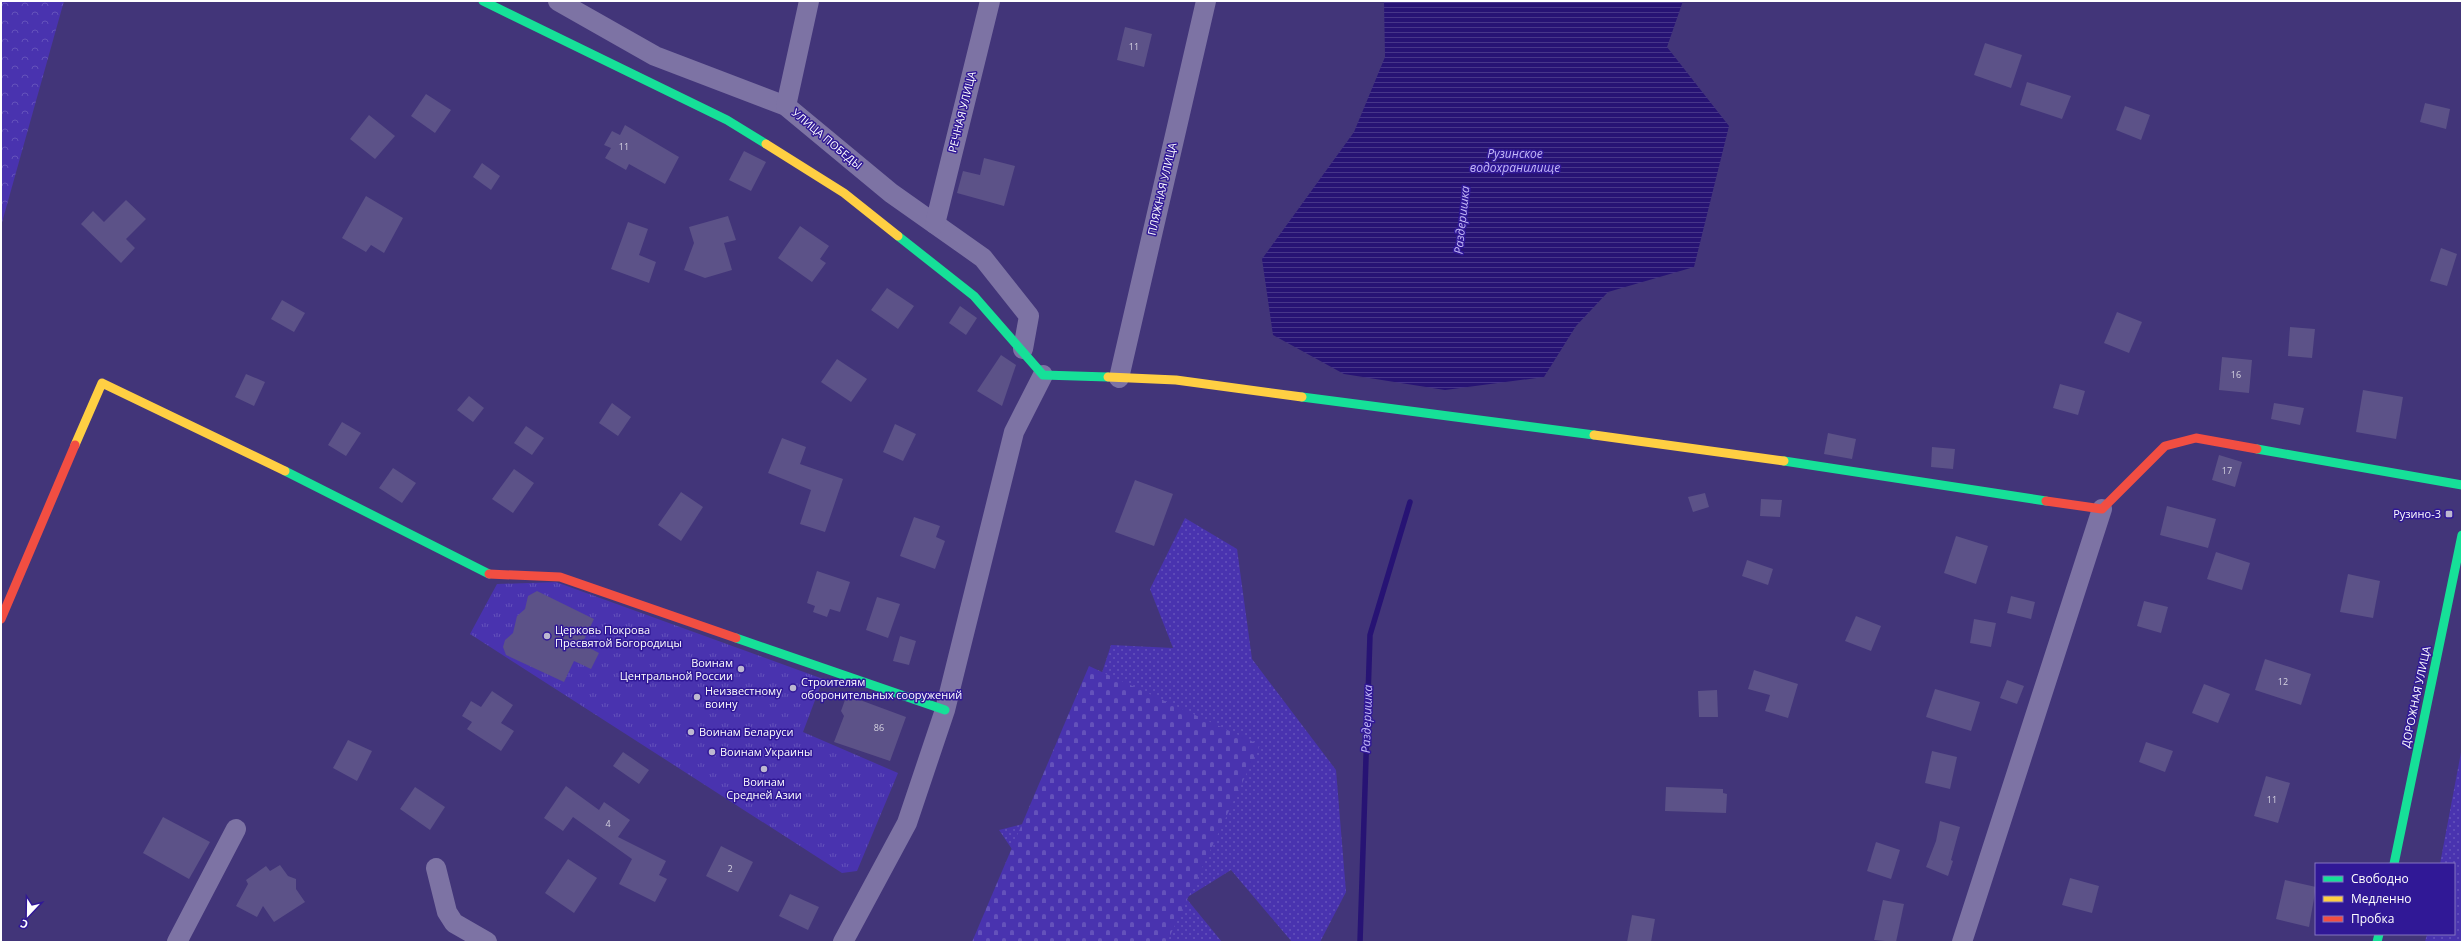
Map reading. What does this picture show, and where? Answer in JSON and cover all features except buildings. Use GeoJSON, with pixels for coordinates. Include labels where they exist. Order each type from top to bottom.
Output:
{"type":"FeatureCollection","features":[{"type":"Feature","properties":{"kind":"street"},"geometry":{"type":"LineString","coordinates":[[483,1],[727,120],[844,193],[974,296],[1023,350],[1043,375],[1176,380],[1657,444],[2102,510]]}},
{"type":"Feature","properties":{"kind":"street","name":"УЛИЦА ПОБЕДЫ"},"geometry":{"type":"LineString","coordinates":[[558,1],[655,56],[786,106],[891,192],[983,258],[1029,316],[1023,350]]}},
{"type":"Feature","properties":{"kind":"street"},"geometry":{"type":"LineString","coordinates":[[786,106],[809,1]]}},
{"type":"Feature","properties":{"kind":"street","name":"РЕЧНАЯ УЛИЦА"},"geometry":{"type":"LineString","coordinates":[[935,224],[990,1]]}},
{"type":"Feature","properties":{"kind":"street","name":"ПЛЯЖНАЯ УЛИЦА"},"geometry":{"type":"LineString","coordinates":[[1119,378],[1206,1]]}},
{"type":"Feature","properties":{"kind":"street"},"geometry":{"type":"LineString","coordinates":[[843,942],[907,823],[945,710],[1014,432],[1043,375]]}},
{"type":"Feature","properties":{"kind":"street"},"geometry":{"type":"LineString","coordinates":[[1,619],[102,383],[247,452],[493,576],[560,578],[945,710]]}},
{"type":"Feature","properties":{"kind":"street"},"geometry":{"type":"LineString","coordinates":[[1962,942],[2102,510],[2165,446],[2196,438],[2462,485]]}},
{"type":"Feature","properties":{"kind":"street","name":"ДОРОЖНАЯ УЛИЦА"},"geometry":{"type":"LineString","coordinates":[[2394,863],[2462,535]]}},
{"type":"Feature","properties":{"kind":"street"},"geometry":{"type":"LineString","coordinates":[[177,942],[236,829]]}},
{"type":"Feature","properties":{"kind":"street"},"geometry":{"type":"LineString","coordinates":[[436,868],[447,912],[454,923],[488,942]]}},
{"type":"Feature","properties":{"kind":"green space"},"geometry":{"type":"Polygon","coordinates":[[[1,1],[64,1],[1,226],[1,1]]]}},
{"type":"Feature","properties":{"kind":"green space"},"geometry":{"type":"Polygon","coordinates":[[[1185,518],[1237,549],[1252,659],[1336,770],[1346,892],[1320,942],[1292,942],[1231,870],[1186,898],[1222,942],[990,942],[1035,883],[999,830],[1122,799],[1082,734],[1111,645],[1173,648],[1150,589],[1185,518]]]}},
{"type":"Feature","properties":{"kind":"green space"},"geometry":{"type":"Polygon","coordinates":[[[556,582],[823,679],[803,732],[898,773],[857,871],[842,873],[470,634],[497,584],[556,582]]]}},
{"type":"Feature","properties":{"kind":"green space"},"geometry":{"type":"Polygon","coordinates":[[[1089,666],[1260,745],[1167,942],[972,942],[1089,666]]]}},
{"type":"Feature","properties":{"kind":"green space"},"geometry":{"type":"Polygon","coordinates":[[[2462,747],[2462,942],[2425,942],[2427,935],[2455,935],[2455,863],[2440,863],[2462,747]]]}},
{"type":"Feature","properties":{"kind":"water","name":"Рузинское водохранилище"},"geometry":{"type":"Polygon","coordinates":[[[1384,1],[1683,1],[1667,47],[1729,126],[1694,267],[1608,292],[1576,326],[1544,377],[1445,390],[1344,374],[1273,335],[1262,259],[1354,132],[1385,57],[1384,1]]]}},
{"type":"Feature","properties":{"kind":"waterway","name":"Раздеришка"},"geometry":{"type":"LineString","coordinates":[[1360,942],[1370,635],[1410,502]]}},
{"type":"Feature","properties":{"kind":"traffic: fast"},"geometry":{"type":"LineString","coordinates":[[483,1],[727,120],[766,144]]}},
{"type":"Feature","properties":{"kind":"traffic: fast"},"geometry":{"type":"LineString","coordinates":[[898,236],[974,296],[1043,375],[1108,377]]}},
{"type":"Feature","properties":{"kind":"traffic: fast"},"geometry":{"type":"LineString","coordinates":[[1302,397],[1594,435]]}},
{"type":"Feature","properties":{"kind":"traffic: fast"},"geometry":{"type":"LineString","coordinates":[[2257,449],[2462,485]]}},
{"type":"Feature","properties":{"kind":"traffic: fast"},"geometry":{"type":"LineString","coordinates":[[1784,461],[2046,501]]}},
{"type":"Feature","properties":{"kind":"traffic: fast"},"geometry":{"type":"LineString","coordinates":[[285,471],[489,574]]}},
{"type":"Feature","properties":{"kind":"traffic: fast"},"geometry":{"type":"LineString","coordinates":[[2394,863],[2462,535]]}},
{"type":"Feature","properties":{"kind":"traffic: fast"},"geometry":{"type":"LineString","coordinates":[[736,638],[945,710]]}},
{"type":"Feature","properties":{"kind":"traffic: fast"},"geometry":{"type":"LineString","coordinates":[[2377,942],[2379,935]]}},
{"type":"Feature","properties":{"kind":"traffic: slow"},"geometry":{"type":"LineString","coordinates":[[766,144],[844,193],[898,236]]}},
{"type":"Feature","properties":{"kind":"traffic: slow"},"geometry":{"type":"LineString","coordinates":[[1108,377],[1176,380],[1302,397]]}},
{"type":"Feature","properties":{"kind":"traffic: slow"},"geometry":{"type":"LineString","coordinates":[[75,445],[102,383],[285,471]]}},
{"type":"Feature","properties":{"kind":"traffic: slow"},"geometry":{"type":"LineString","coordinates":[[1594,435],[1784,461]]}},
{"type":"Feature","properties":{"kind":"traffic: jam"},"geometry":{"type":"LineString","coordinates":[[2046,501],[2102,509],[2165,446],[2196,438],[2257,449]]}},
{"type":"Feature","properties":{"kind":"traffic: jam"},"geometry":{"type":"LineString","coordinates":[[1,619],[75,445]]}},
{"type":"Feature","properties":{"kind":"traffic: jam"},"geometry":{"type":"LineString","coordinates":[[489,574],[560,577],[736,638]]}},
{"type":"Feature","properties":{"kind":"place","name":"Рузино-3"},"geometry":{"type":"Point","coordinates":[2449,514]}},
{"type":"Feature","properties":{"kind":"place","name":"Церковь Покрова Пресвятой Богородицы"},"geometry":{"type":"Point","coordinates":[547,636]}},
{"type":"Feature","properties":{"kind":"place","name":"Воинам Центральной России"},"geometry":{"type":"Point","coordinates":[741,669]}},
{"type":"Feature","properties":{"kind":"place","name":"Строителям оборонительных сооружений"},"geometry":{"type":"Point","coordinates":[793,688]}},
{"type":"Feature","properties":{"kind":"place","name":"Неизвестному воину"},"geometry":{"type":"Point","coordinates":[697,697]}},
{"type":"Feature","properties":{"kind":"place","name":"Воинам Беларуси"},"geometry":{"type":"Point","coordinates":[691,732]}},
{"type":"Feature","properties":{"kind":"place","name":"Воинам Украины"},"geometry":{"type":"Point","coordinates":[712,752]}},
{"type":"Feature","properties":{"kind":"place","name":"Воинам Средней Азии"},"geometry":{"type":"Point","coordinates":[764,769]}}]}
